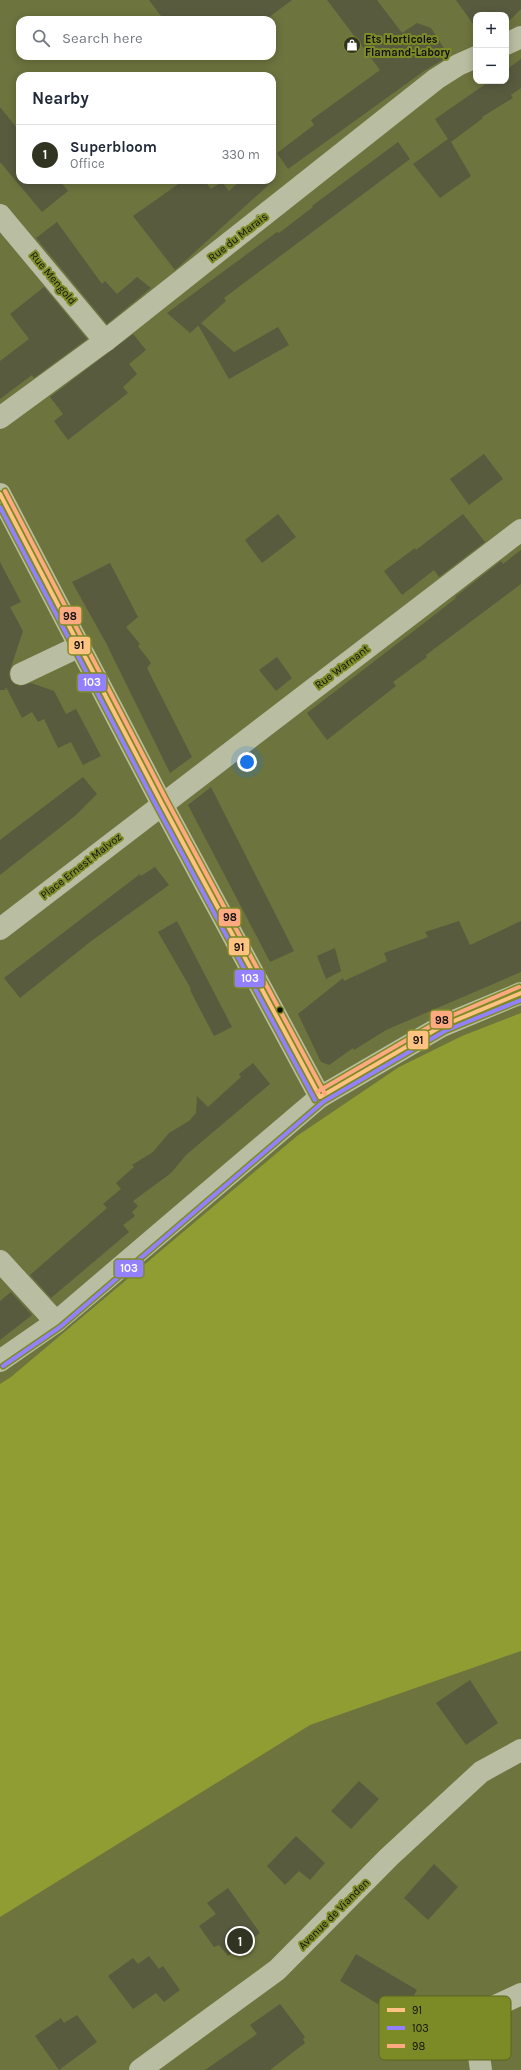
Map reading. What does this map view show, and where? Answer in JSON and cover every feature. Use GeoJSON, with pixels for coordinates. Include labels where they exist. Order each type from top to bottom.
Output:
{"type":"FeatureCollection","features":[{"type":"Feature","properties":{"kind":"street"},"geometry":{"type":"LineString","coordinates":[[509,43],[521,37]]}},
{"type":"Feature","properties":{"kind":"street","name":"Rue du Marais"},"geometry":{"type":"LineString","coordinates":[[0,418],[105,342],[436,79],[458,65],[473,58]]}},
{"type":"Feature","properties":{"kind":"street","name":"Rue Mengold"},"geometry":{"type":"LineString","coordinates":[[0,215],[105,342]]}},
{"type":"Feature","properties":{"kind":"street"},"geometry":{"type":"LineString","coordinates":[[0,494],[162,804],[320,1097]]}},
{"type":"Feature","properties":{"kind":"street","name":"Rue Warnant"},"geometry":{"type":"LineString","coordinates":[[162,804],[521,530]]}},
{"type":"Feature","properties":{"kind":"street"},"geometry":{"type":"LineString","coordinates":[[21,674],[80,646]]}},
{"type":"Feature","properties":{"kind":"street","name":"Place Ernest Malvoz"},"geometry":{"type":"LineString","coordinates":[[0,929],[162,804]]}},
{"type":"Feature","properties":{"kind":"street"},"geometry":{"type":"LineString","coordinates":[[0,1362],[56,1322],[320,1097],[442,1026],[521,993]]}},
{"type":"Feature","properties":{"kind":"street"},"geometry":{"type":"LineString","coordinates":[[0,1261],[56,1322]]}},
{"type":"Feature","properties":{"kind":"street","name":"Avenue de Vianden"},"geometry":{"type":"LineString","coordinates":[[140,2070],[277,1970],[389,1857],[481,1772],[521,1750]]}},
{"type":"Feature","properties":{"kind":"street"},"geometry":{"type":"LineString","coordinates":[[511,1999],[521,1994]]}},
{"type":"Feature","properties":{"kind":"street"},"geometry":{"type":"LineString","coordinates":[[480,2060],[481,2070]]}},
{"type":"Feature","properties":{"kind":"green space"},"geometry":{"type":"Polygon","coordinates":[[[521,1013],[521,1651],[310,1725],[0,1917],[0,1384],[11,1377],[297,1136],[399,1067],[462,1036],[521,1013]]]}},
{"type":"Feature","properties":{"kind":"building"},"geometry":{"type":"Polygon","coordinates":[[[149,0],[292,0],[270,16],[161,16],[149,0]]]}},
{"type":"Feature","properties":{"kind":"building"},"geometry":{"type":"Polygon","coordinates":[[[327,0],[377,0],[402,33],[417,23],[431,28],[449,56],[424,71],[288,169],[277,153],[314,125],[311,120],[380,70],[327,0]]]}},
{"type":"Feature","properties":{"kind":"building"},"geometry":{"type":"Polygon","coordinates":[[[456,0],[521,0],[521,9],[509,21],[509,12],[473,12],[473,24],[456,0]]]}},
{"type":"Feature","properties":{"kind":"building"},"geometry":{"type":"Polygon","coordinates":[[[521,59],[521,88],[511,95],[513,98],[482,117],[483,118],[451,142],[471,176],[440,198],[413,164],[448,139],[435,119],[486,84],[509,84],[509,68],[521,59]]]}},
{"type":"Feature","properties":{"kind":"building"},"geometry":{"type":"Polygon","coordinates":[[[0,107],[16,127],[16,181],[0,162],[0,107]]]}},
{"type":"Feature","properties":{"kind":"building"},"geometry":{"type":"Polygon","coordinates":[[[398,142],[410,159],[224,298],[226,301],[190,333],[167,313],[277,232],[279,233],[313,207],[312,206],[398,142]]]}},
{"type":"Feature","properties":{"kind":"building"},"geometry":{"type":"Polygon","coordinates":[[[18,184],[62,184],[68,191],[42,212],[18,184]]]}},
{"type":"Feature","properties":{"kind":"building"},"geometry":{"type":"Polygon","coordinates":[[[178,184],[207,184],[211,189],[219,184],[224,184],[229,191],[237,184],[270,184],[175,270],[133,216],[178,184]]]}},
{"type":"Feature","properties":{"kind":"building"},"geometry":{"type":"Polygon","coordinates":[[[57,222],[102,284],[105,281],[117,294],[137,277],[151,288],[107,324],[36,238],[57,222]]]}},
{"type":"Feature","properties":{"kind":"building"},"geometry":{"type":"Polygon","coordinates":[[[44,287],[87,339],[34,378],[32,375],[0,399],[0,361],[29,339],[10,314],[44,287]]]}},
{"type":"Feature","properties":{"kind":"building"},"geometry":{"type":"Polygon","coordinates":[[[201,323],[234,352],[278,327],[289,345],[229,379],[198,325],[201,323]]]}},
{"type":"Feature","properties":{"kind":"building"},"geometry":{"type":"Polygon","coordinates":[[[133,334],[146,350],[129,364],[137,374],[123,387],[128,393],[68,440],[54,421],[63,414],[50,397],[133,334]]]}},
{"type":"Feature","properties":{"kind":"building"},"geometry":{"type":"Polygon","coordinates":[[[484,454],[503,479],[469,505],[450,479],[484,454]]]}},
{"type":"Feature","properties":{"kind":"building"},"geometry":{"type":"Polygon","coordinates":[[[278,514],[296,537],[262,563],[245,540],[278,514]]]}},
{"type":"Feature","properties":{"kind":"building"},"geometry":{"type":"Polygon","coordinates":[[[463,514],[485,542],[439,577],[434,570],[402,595],[384,571],[415,548],[416,550],[463,514]]]}},
{"type":"Feature","properties":{"kind":"building"},"geometry":{"type":"Polygon","coordinates":[[[521,550],[521,584],[426,655],[427,657],[393,682],[396,686],[327,740],[307,713],[428,620],[501,561],[503,564],[521,550]]]}},
{"type":"Feature","properties":{"kind":"building"},"geometry":{"type":"Polygon","coordinates":[[[0,562],[21,602],[10,607],[23,631],[9,673],[10,679],[14,684],[20,686],[31,683],[54,691],[66,714],[76,709],[101,756],[83,765],[71,742],[58,748],[44,719],[38,722],[32,712],[22,718],[6,687],[5,690],[0,690],[0,562]]]}},
{"type":"Feature","properties":{"kind":"building"},"geometry":{"type":"Polygon","coordinates":[[[110,563],[138,617],[126,627],[140,644],[138,646],[151,663],[147,668],[192,757],[170,773],[106,643],[72,582],[110,563]]]}},
{"type":"Feature","properties":{"kind":"building"},"geometry":{"type":"Polygon","coordinates":[[[277,657],[292,678],[276,691],[259,670],[277,657]]]}},
{"type":"Feature","properties":{"kind":"building"},"geometry":{"type":"Polygon","coordinates":[[[83,777],[97,794],[76,815],[0,875],[0,840],[83,777]]]}},
{"type":"Feature","properties":{"kind":"building"},"geometry":{"type":"Polygon","coordinates":[[[211,787],[294,951],[270,962],[188,805],[211,787]]]}},
{"type":"Feature","properties":{"kind":"building"},"geometry":{"type":"Polygon","coordinates":[[[155,867],[169,885],[90,942],[20,998],[4,978],[140,874],[141,876],[155,867]]]}},
{"type":"Feature","properties":{"kind":"building"},"geometry":{"type":"Polygon","coordinates":[[[177,921],[232,1027],[214,1036],[190,990],[191,989],[158,932],[177,921]]]}},
{"type":"Feature","properties":{"kind":"building"},"geometry":{"type":"Polygon","coordinates":[[[459,921],[470,945],[521,921],[521,972],[386,1030],[354,1050],[353,1048],[329,1065],[321,1062],[298,1014],[343,978],[344,981],[387,961],[384,953],[428,937],[425,932],[459,921]]]}},
{"type":"Feature","properties":{"kind":"building"},"geometry":{"type":"Polygon","coordinates":[[[335,948],[341,971],[326,979],[317,956],[335,948]]]}},
{"type":"Feature","properties":{"kind":"building"},"geometry":{"type":"Polygon","coordinates":[[[253,1063],[270,1084],[186,1155],[171,1173],[133,1201],[138,1206],[132,1212],[135,1216],[123,1225],[129,1232],[51,1298],[30,1275],[107,1208],[103,1204],[121,1189],[116,1183],[134,1167],[132,1165],[153,1152],[169,1133],[189,1121],[196,1113],[197,1096],[208,1107],[241,1077],[239,1074],[253,1063]]]}},
{"type":"Feature","properties":{"kind":"building"},"geometry":{"type":"Polygon","coordinates":[[[11,1292],[32,1315],[0,1340],[0,1301],[11,1292]]]}},
{"type":"Feature","properties":{"kind":"building"},"geometry":{"type":"Polygon","coordinates":[[[470,1680],[498,1723],[466,1745],[436,1703],[470,1680]]]}},
{"type":"Feature","properties":{"kind":"building"},"geometry":{"type":"Polygon","coordinates":[[[359,1781],[379,1799],[351,1829],[331,1811],[359,1781]]]}},
{"type":"Feature","properties":{"kind":"building"},"geometry":{"type":"Polygon","coordinates":[[[296,1836],[325,1863],[310,1880],[299,1871],[285,1885],[267,1866],[296,1836]]]}},
{"type":"Feature","properties":{"kind":"building"},"geometry":{"type":"Polygon","coordinates":[[[434,1864],[458,1887],[428,1920],[404,1898],[434,1864]]]}},
{"type":"Feature","properties":{"kind":"building"},"geometry":{"type":"Polygon","coordinates":[[[228,1888],[260,1933],[228,1956],[219,1945],[214,1947],[199,1926],[216,1914],[207,1903],[228,1888]]]}},
{"type":"Feature","properties":{"kind":"building"},"geometry":{"type":"Polygon","coordinates":[[[356,1954],[417,1990],[414,1996],[379,1996],[379,2005],[340,1981],[356,1954]]]}},
{"type":"Feature","properties":{"kind":"building"},"geometry":{"type":"Polygon","coordinates":[[[149,1956],[159,1969],[163,1966],[180,1990],[164,2002],[156,1993],[133,2009],[108,1976],[133,1958],[138,1964],[149,1956]]]}},
{"type":"Feature","properties":{"kind":"building"},"geometry":{"type":"Polygon","coordinates":[[[280,2004],[305,2037],[303,2039],[305,2043],[270,2070],[205,2070],[257,2034],[250,2025],[280,2004]]]}},
{"type":"Feature","properties":{"kind":"building"},"geometry":{"type":"Polygon","coordinates":[[[77,2015],[97,2042],[59,2070],[35,2036],[61,2018],[64,2023],[77,2015]]]}},
{"type":"Feature","properties":{"kind":"transit line","name":"98"},"geometry":{"type":"LineString","coordinates":[[5,491],[167,801],[325,1094]]}},
{"type":"Feature","properties":{"kind":"transit line","name":"91"},"geometry":{"type":"LineString","coordinates":[[0,494],[162,804],[320,1097]]}},
{"type":"Feature","properties":{"kind":"transit line","name":"103"},"geometry":{"type":"LineString","coordinates":[[0,507],[157,807],[315,1100]]}},
{"type":"Feature","properties":{"kind":"transit line","name":"98"},"geometry":{"type":"LineString","coordinates":[[317,1092],[439,1021],[519,987]]}},
{"type":"Feature","properties":{"kind":"transit line","name":"91"},"geometry":{"type":"LineString","coordinates":[[320,1097],[442,1026],[521,993]]}},
{"type":"Feature","properties":{"kind":"transit line","name":"103"},"geometry":{"type":"LineString","coordinates":[[3,1366],[60,1327],[323,1102],[445,1031],[521,1000]]}},
{"type":"Feature","properties":{"kind":"place","name":"Ets Horticoles Flamand-Labory"},"geometry":{"type":"Point","coordinates":[352,45]}},
{"type":"Feature","properties":{"kind":"place","name":"Superbloom"},"geometry":{"type":"Point","coordinates":[240,1941]}}]}
